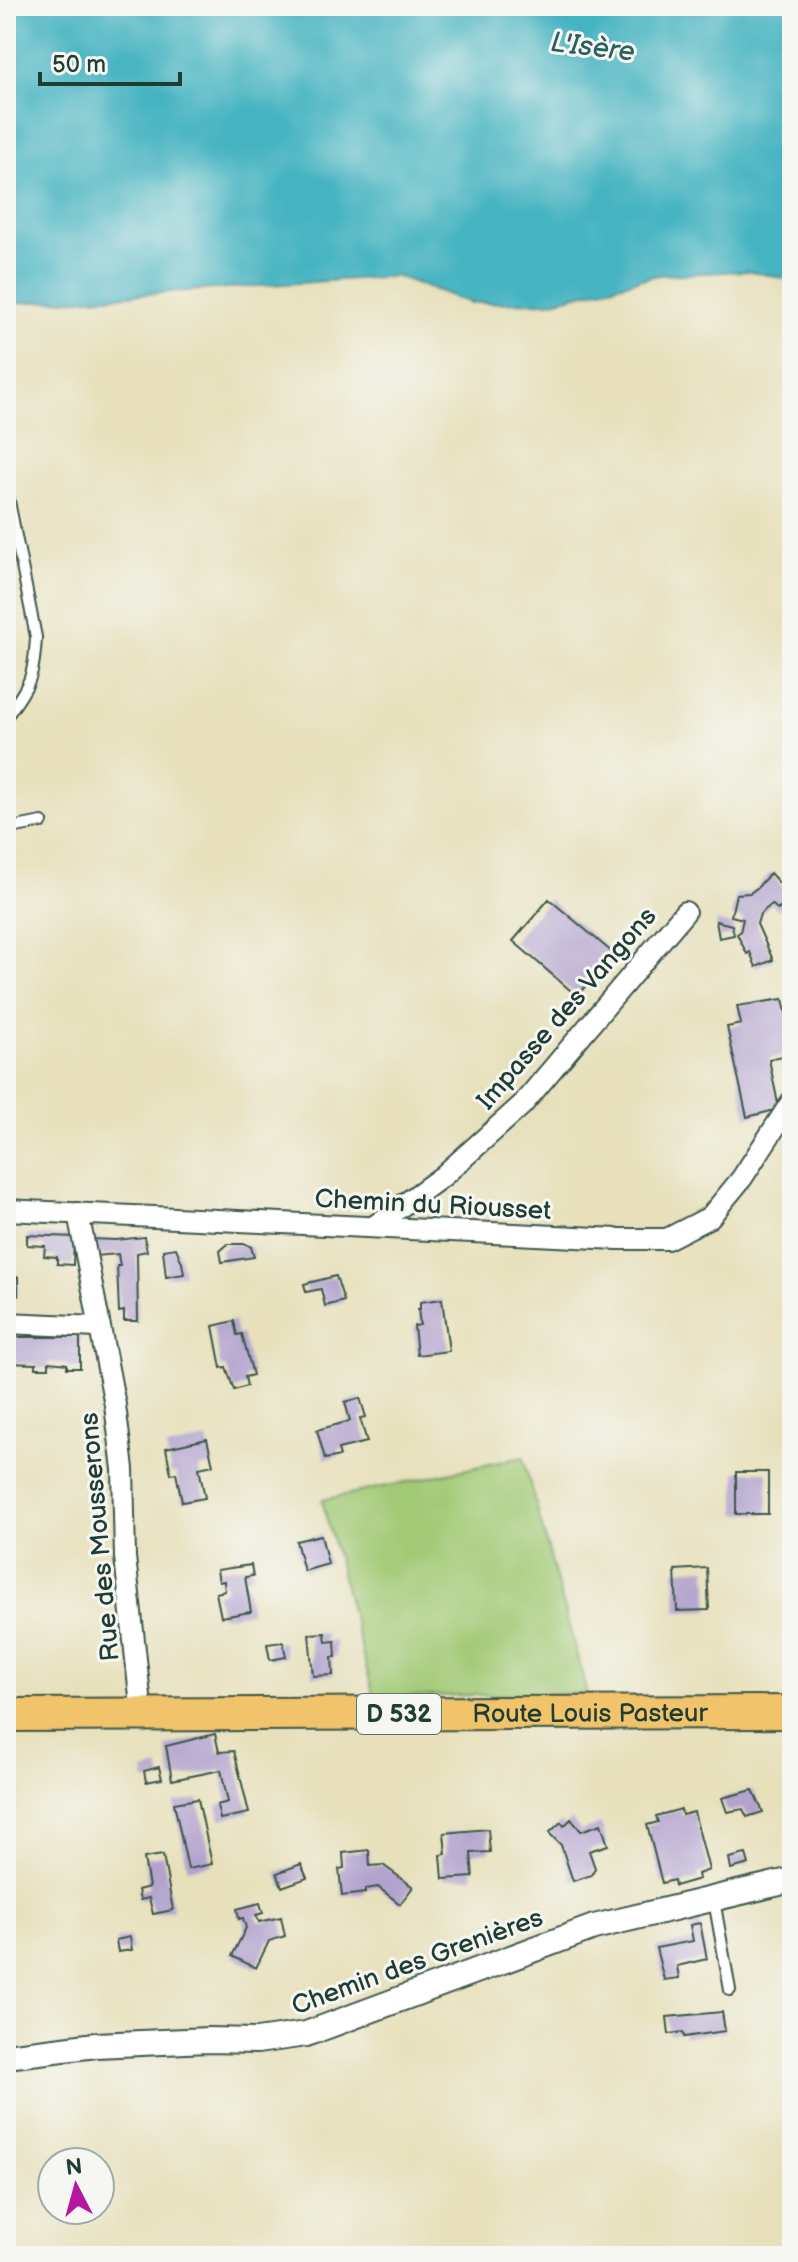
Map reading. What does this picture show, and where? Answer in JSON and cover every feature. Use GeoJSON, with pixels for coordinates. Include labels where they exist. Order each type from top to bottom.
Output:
{"type":"FeatureCollection","features":[{"type":"Feature","properties":{"kind":"main road","name":"Route Louis Pasteur"},"geometry":{"type":"LineString","coordinates":[[6,1715],[792,1712]]}},
{"type":"Feature","properties":{"kind":"street","name":"Impasse des Vangons"},"geometry":{"type":"LineString","coordinates":[[373,1227],[443,1176],[522,1105],[685,912]]}},
{"type":"Feature","properties":{"kind":"street","name":"Chemin du Riousset"},"geometry":{"type":"LineString","coordinates":[[6,1210],[603,1239],[667,1239],[710,1217],[742,1178],[792,1101]]}},
{"type":"Feature","properties":{"kind":"street","name":"Rue des Mousserons"},"geometry":{"type":"LineString","coordinates":[[78,1213],[115,1405],[123,1469],[125,1557],[142,1715]]}},
{"type":"Feature","properties":{"kind":"street"},"geometry":{"type":"LineString","coordinates":[[6,1323],[99,1327]]}},
{"type":"Feature","properties":{"kind":"street","name":"Chemin des Grenières"},"geometry":{"type":"LineString","coordinates":[[6,2056],[96,2045],[257,2041],[306,2034],[594,1927],[792,1880]]}},
{"type":"Feature","properties":{"kind":"lane"},"geometry":{"type":"LineString","coordinates":[[6,486],[36,637],[35,662],[27,688],[6,717]]}},
{"type":"Feature","properties":{"kind":"lane"},"geometry":{"type":"LineString","coordinates":[[6,829],[42,822]]}},
{"type":"Feature","properties":{"kind":"lane"},"geometry":{"type":"LineString","coordinates":[[714,1898],[730,1990]]}},
{"type":"Feature","properties":{"kind":"green space"},"geometry":{"type":"Polygon","coordinates":[[[523,1457],[587,1693],[374,1697],[322,1500],[523,1457]]]}},
{"type":"Feature","properties":{"kind":"water","name":"L'Isère"},"geometry":{"type":"Polygon","coordinates":[[[6,6],[792,6],[792,280],[749,271],[658,275],[549,302],[471,303],[396,276],[6,304],[6,6]]]}},
{"type":"Feature","properties":{"kind":"building"},"geometry":{"type":"Polygon","coordinates":[[[770,873],[792,897],[792,928],[789,932],[783,924],[791,915],[782,906],[778,910],[772,904],[760,914],[757,924],[773,960],[756,967],[737,934],[743,919],[731,916],[736,894],[750,893],[770,873]]]}},
{"type":"Feature","properties":{"kind":"building"},"geometry":{"type":"Polygon","coordinates":[[[549,899],[613,953],[577,996],[513,941],[549,899]]]}},
{"type":"Feature","properties":{"kind":"building"},"geometry":{"type":"Polygon","coordinates":[[[716,921],[732,925],[734,935],[719,938],[716,921]]]}},
{"type":"Feature","properties":{"kind":"building"},"geometry":{"type":"Polygon","coordinates":[[[783,999],[792,1054],[769,1059],[779,1109],[747,1117],[727,1027],[741,1024],[737,1006],[783,999]]]}},
{"type":"Feature","properties":{"kind":"building"},"geometry":{"type":"Polygon","coordinates":[[[27,1235],[74,1237],[73,1265],[57,1264],[57,1257],[44,1256],[45,1246],[27,1245],[27,1235]]]}},
{"type":"Feature","properties":{"kind":"building"},"geometry":{"type":"Polygon","coordinates":[[[144,1237],[147,1251],[137,1253],[138,1321],[124,1321],[124,1311],[119,1312],[118,1254],[94,1256],[90,1239],[144,1237]]]}},
{"type":"Feature","properties":{"kind":"building"},"geometry":{"type":"Polygon","coordinates":[[[228,1244],[246,1244],[251,1247],[254,1257],[222,1262],[220,1251],[228,1244]]]}},
{"type":"Feature","properties":{"kind":"building"},"geometry":{"type":"Polygon","coordinates":[[[176,1248],[184,1274],[166,1277],[163,1250],[176,1248]]]}},
{"type":"Feature","properties":{"kind":"building"},"geometry":{"type":"Polygon","coordinates":[[[336,1276],[344,1301],[325,1306],[321,1289],[306,1292],[304,1284],[336,1276]]]}},
{"type":"Feature","properties":{"kind":"building"},"geometry":{"type":"Polygon","coordinates":[[[6,1277],[18,1277],[18,1296],[6,1296],[6,1277]]]}},
{"type":"Feature","properties":{"kind":"building"},"geometry":{"type":"Polygon","coordinates":[[[442,1299],[449,1351],[417,1355],[414,1326],[420,1325],[420,1302],[442,1299]]]}},
{"type":"Feature","properties":{"kind":"building"},"geometry":{"type":"Polygon","coordinates":[[[234,1321],[237,1335],[242,1334],[253,1375],[245,1377],[247,1386],[234,1390],[226,1367],[221,1368],[213,1326],[234,1321]]]}},
{"type":"Feature","properties":{"kind":"building"},"geometry":{"type":"Polygon","coordinates":[[[80,1337],[80,1368],[67,1368],[67,1364],[49,1362],[49,1368],[36,1368],[36,1364],[6,1363],[6,1339],[80,1337]]]}},
{"type":"Feature","properties":{"kind":"building"},"geometry":{"type":"Polygon","coordinates":[[[360,1398],[366,1417],[360,1418],[367,1442],[338,1449],[340,1456],[325,1459],[317,1430],[350,1421],[345,1402],[360,1398]]]}},
{"type":"Feature","properties":{"kind":"building"},"geometry":{"type":"Polygon","coordinates":[[[207,1439],[213,1465],[199,1468],[205,1498],[182,1502],[176,1473],[171,1474],[166,1448],[207,1439]]]}},
{"type":"Feature","properties":{"kind":"building"},"geometry":{"type":"Polygon","coordinates":[[[736,1472],[768,1472],[768,1514],[736,1514],[736,1472]]]}},
{"type":"Feature","properties":{"kind":"building"},"geometry":{"type":"Polygon","coordinates":[[[321,1535],[328,1564],[304,1571],[296,1541],[321,1535]]]}},
{"type":"Feature","properties":{"kind":"building"},"geometry":{"type":"Polygon","coordinates":[[[251,1565],[253,1576],[245,1577],[251,1612],[221,1617],[216,1593],[225,1591],[224,1581],[219,1582],[217,1570],[251,1565]]]}},
{"type":"Feature","properties":{"kind":"building"},"geometry":{"type":"Polygon","coordinates":[[[707,1568],[709,1610],[677,1611],[675,1570],[707,1568]]]}},
{"type":"Feature","properties":{"kind":"building"},"geometry":{"type":"Polygon","coordinates":[[[325,1633],[326,1642],[335,1641],[333,1675],[313,1676],[309,1634],[325,1633]]]}},
{"type":"Feature","properties":{"kind":"building"},"geometry":{"type":"Polygon","coordinates":[[[283,1642],[286,1657],[270,1660],[267,1644],[283,1642]]]}},
{"type":"Feature","properties":{"kind":"building"},"geometry":{"type":"Polygon","coordinates":[[[215,1734],[219,1752],[234,1751],[249,1813],[220,1819],[217,1805],[228,1802],[221,1770],[172,1780],[166,1746],[215,1734]]]}},
{"type":"Feature","properties":{"kind":"building"},"geometry":{"type":"Polygon","coordinates":[[[159,1767],[162,1779],[146,1782],[144,1771],[159,1767]]]}},
{"type":"Feature","properties":{"kind":"building"},"geometry":{"type":"Polygon","coordinates":[[[753,1790],[763,1812],[747,1817],[743,1809],[727,1812],[722,1798],[753,1790]]]}},
{"type":"Feature","properties":{"kind":"building"},"geometry":{"type":"Polygon","coordinates":[[[198,1799],[212,1864],[188,1869],[174,1803],[198,1799]]]}},
{"type":"Feature","properties":{"kind":"building"},"geometry":{"type":"Polygon","coordinates":[[[681,1809],[682,1815],[694,1812],[709,1870],[698,1874],[699,1879],[675,1886],[674,1880],[662,1883],[647,1825],[658,1822],[656,1816],[681,1809]]]}},
{"type":"Feature","properties":{"kind":"building"},"geometry":{"type":"Polygon","coordinates":[[[571,1819],[581,1831],[601,1824],[608,1845],[589,1851],[595,1868],[592,1875],[573,1881],[561,1845],[549,1833],[561,1822],[564,1826],[571,1819]]]}},
{"type":"Feature","properties":{"kind":"building"},"geometry":{"type":"Polygon","coordinates":[[[488,1829],[490,1852],[471,1853],[473,1877],[443,1879],[441,1855],[446,1854],[444,1833],[488,1829]]]}},
{"type":"Feature","properties":{"kind":"building"},"geometry":{"type":"Polygon","coordinates":[[[369,1850],[370,1866],[383,1865],[413,1887],[400,1904],[378,1887],[365,1889],[365,1893],[342,1896],[339,1869],[344,1868],[343,1853],[369,1850]]]}},
{"type":"Feature","properties":{"kind":"building"},"geometry":{"type":"Polygon","coordinates":[[[746,1854],[749,1864],[731,1869],[729,1858],[746,1854]]]}},
{"type":"Feature","properties":{"kind":"building"},"geometry":{"type":"Polygon","coordinates":[[[163,1855],[173,1910],[153,1914],[149,1898],[140,1900],[138,1890],[149,1887],[144,1858],[163,1855]]]}},
{"type":"Feature","properties":{"kind":"building"},"geometry":{"type":"Polygon","coordinates":[[[301,1864],[307,1878],[282,1887],[277,1873],[301,1864]]]}},
{"type":"Feature","properties":{"kind":"building"},"geometry":{"type":"Polygon","coordinates":[[[260,1903],[263,1913],[256,1915],[259,1922],[281,1917],[285,1936],[269,1941],[256,1968],[232,1956],[246,1928],[243,1918],[239,1919],[237,1909],[260,1903]]]}},
{"type":"Feature","properties":{"kind":"building"},"geometry":{"type":"Polygon","coordinates":[[[700,1923],[707,1959],[677,1966],[679,1978],[664,1980],[656,1948],[693,1941],[690,1925],[700,1923]]]}},
{"type":"Feature","properties":{"kind":"building"},"geometry":{"type":"Polygon","coordinates":[[[130,1937],[132,1950],[118,1952],[116,1940],[130,1937]]]}},
{"type":"Feature","properties":{"kind":"building"},"geometry":{"type":"Polygon","coordinates":[[[722,2012],[725,2031],[684,2037],[683,2032],[669,2034],[667,2017],[722,2012]]]}}]}
